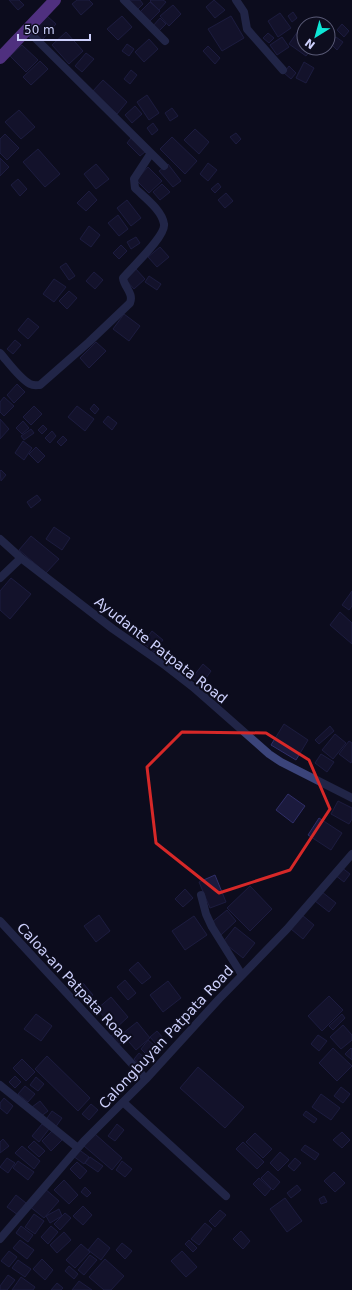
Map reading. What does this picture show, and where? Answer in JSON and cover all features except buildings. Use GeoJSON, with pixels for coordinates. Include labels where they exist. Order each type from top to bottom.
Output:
{"type":"FeatureCollection","features":[{"type":"Feature","properties":{"kind":"main road"},"geometry":{"type":"LineString","coordinates":[[0,58],[55,0]]}},
{"type":"Feature","properties":{"kind":"street"},"geometry":{"type":"LineString","coordinates":[[124,0],[165,41]]}},
{"type":"Feature","properties":{"kind":"street"},"geometry":{"type":"LineString","coordinates":[[236,0],[244,12],[247,29],[283,70]]}},
{"type":"Feature","properties":{"kind":"street"},"geometry":{"type":"LineString","coordinates":[[27,30],[164,166]]}},
{"type":"Feature","properties":{"kind":"street"},"geometry":{"type":"LineString","coordinates":[[0,353],[24,380],[31,385],[40,385],[89,342],[130,303],[132,299],[131,294],[124,283],[123,278],[141,260],[157,239],[163,229],[164,224],[162,218],[153,205],[134,188],[134,179],[151,153]]}},
{"type":"Feature","properties":{"kind":"street","name":"Ayudante Patpata Road"},"geometry":{"type":"LineString","coordinates":[[0,539],[21,558],[113,629],[182,679],[269,754],[281,762],[352,798]]}},
{"type":"Feature","properties":{"kind":"street"},"geometry":{"type":"LineString","coordinates":[[0,578],[21,558]]}},
{"type":"Feature","properties":{"kind":"street","name":"Calongbuyan Patpata Road"},"geometry":{"type":"LineString","coordinates":[[0,1239],[78,1148],[146,1079],[219,999],[287,929],[352,854]]}},
{"type":"Feature","properties":{"kind":"street"},"geometry":{"type":"LineString","coordinates":[[201,895],[206,914],[212,927],[242,975]]}},
{"type":"Feature","properties":{"kind":"street","name":"Caloa-an Patpata Road"},"geometry":{"type":"LineString","coordinates":[[0,921],[146,1079]]}},
{"type":"Feature","properties":{"kind":"street"},"geometry":{"type":"LineString","coordinates":[[0,1086],[78,1148]]}},
{"type":"Feature","properties":{"kind":"street"},"geometry":{"type":"LineString","coordinates":[[123,1102],[226,1196]]}},
{"type":"Feature","properties":{"kind":"highlighted area"},"geometry":{"type":"Polygon","coordinates":[[[182,732],[266,733],[309,760],[330,809],[290,870],[219,893],[156,843],[147,767],[182,732]]]}}]}
